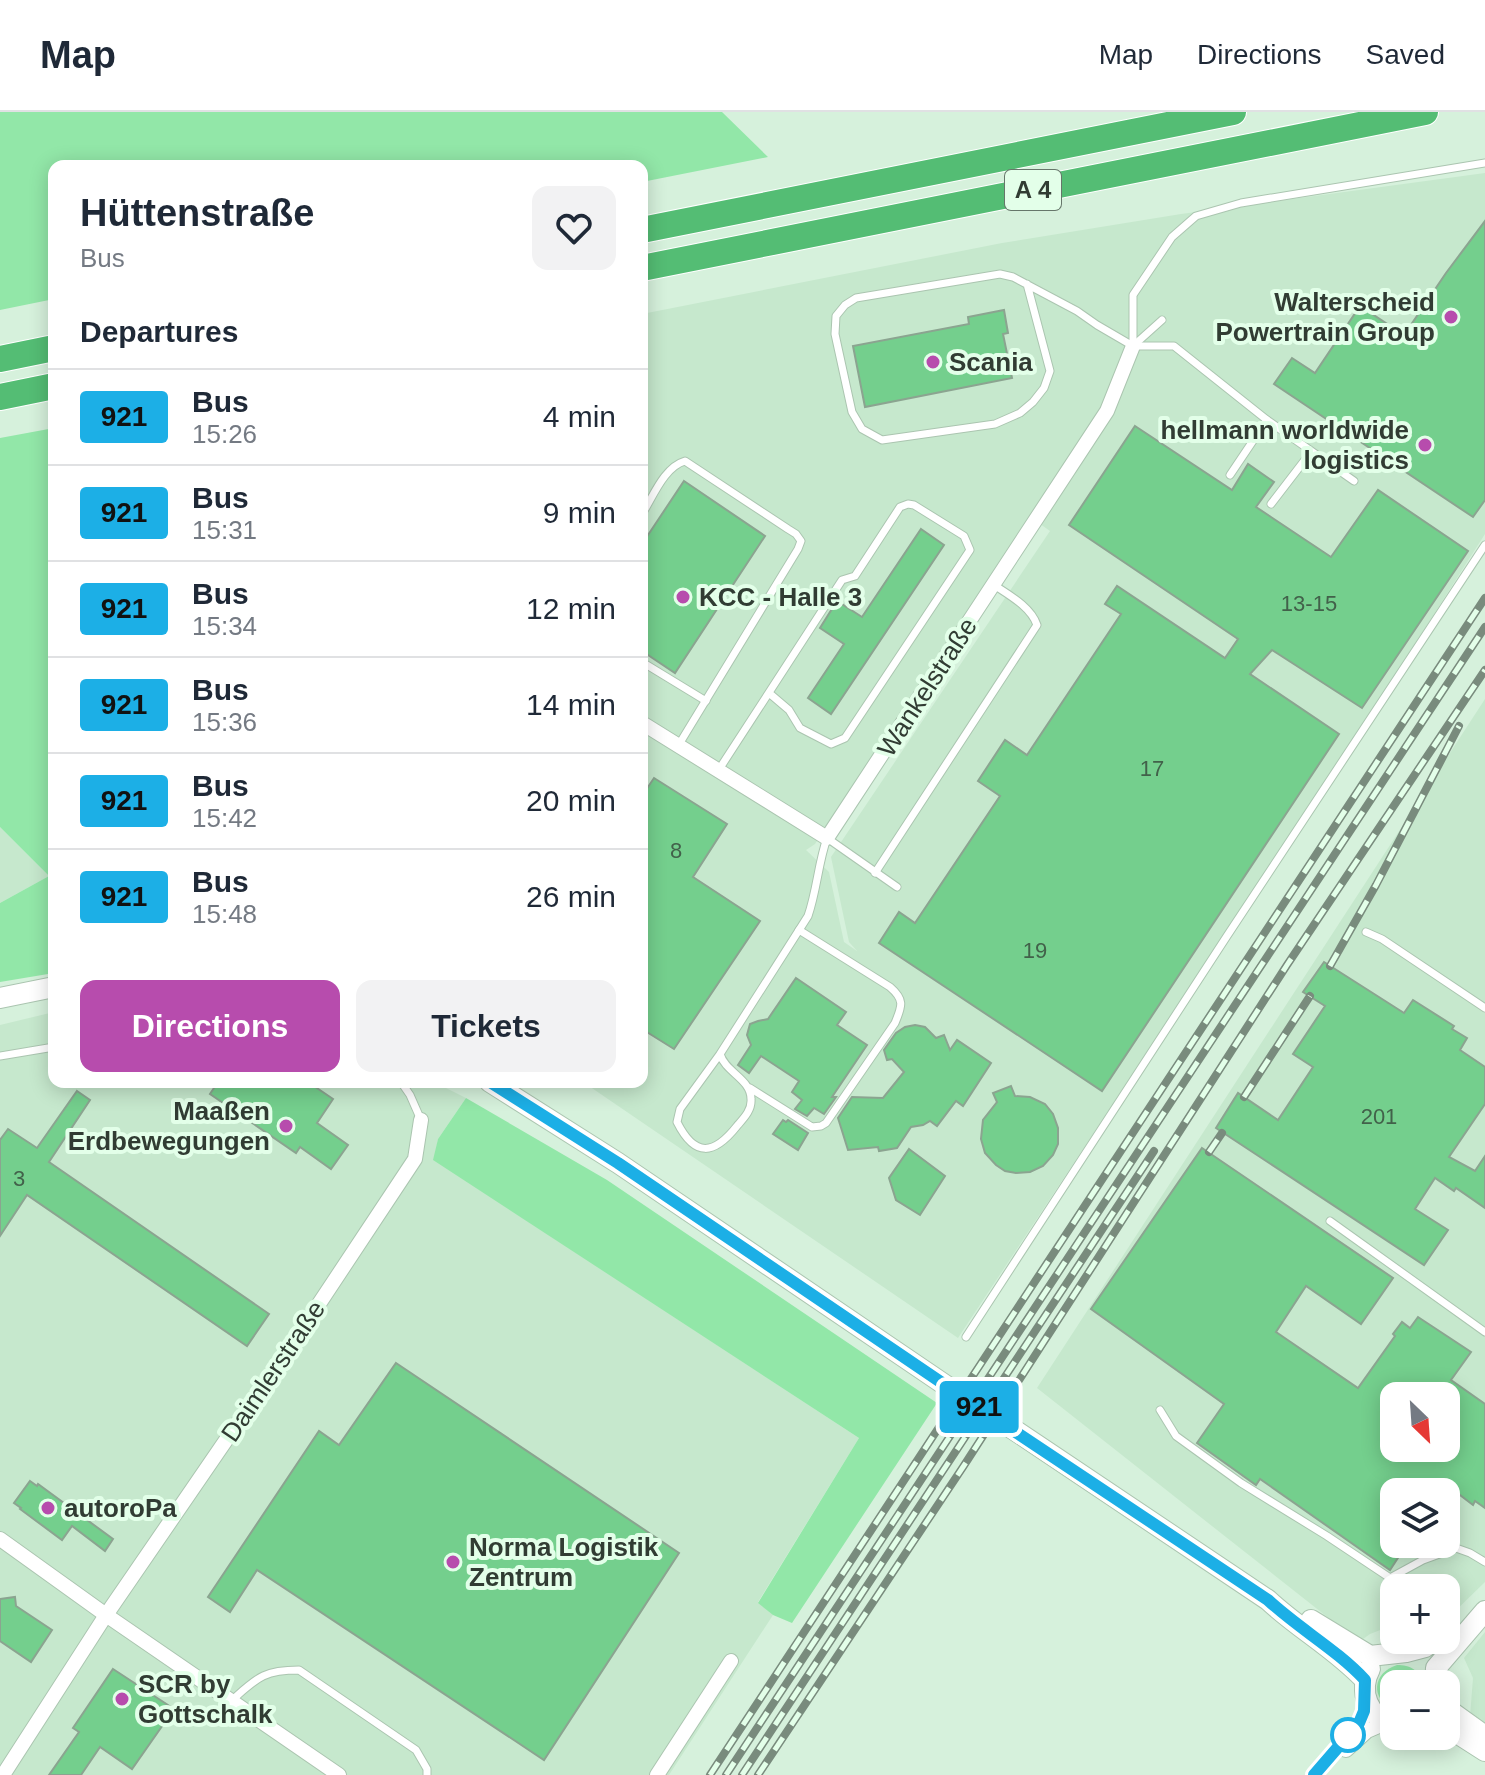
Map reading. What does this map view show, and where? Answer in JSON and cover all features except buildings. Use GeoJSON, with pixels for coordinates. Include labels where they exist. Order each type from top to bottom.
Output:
{"type":"FeatureCollection","features":[{"type":"Feature","properties":{"kind":"highway","name":"A 4"},"geometry":{"type":"LineString","coordinates":[[648,229],[1233,112]]}},
{"type":"Feature","properties":{"kind":"highway","name":"A 4"},"geometry":{"type":"LineString","coordinates":[[648,267],[1425,112]]}},
{"type":"Feature","properties":{"kind":"highway"},"geometry":{"type":"LineString","coordinates":[[0,359],[48,349]]}},
{"type":"Feature","properties":{"kind":"highway"},"geometry":{"type":"LineString","coordinates":[[0,397],[48,387]]}},
{"type":"Feature","properties":{"kind":"street","name":"Wankelstraße"},"geometry":{"type":"LineString","coordinates":[[827,838],[1107,411],[1133,346]]}},
{"type":"Feature","properties":{"kind":"street"},"geometry":{"type":"LineString","coordinates":[[648,727],[827,838]]}},
{"type":"Feature","properties":{"kind":"street"},"geometry":{"type":"LineString","coordinates":[[0,998],[48,988]]}},
{"type":"Feature","properties":{"kind":"street"},"geometry":{"type":"LineString","coordinates":[[499,1088],[618,1163],[1268,1600],[1289,1620],[1350,1664],[1365,1688],[1370,1709],[1380,1717]]}},
{"type":"Feature","properties":{"kind":"street","name":"Daimlerstraße"},"geometry":{"type":"LineString","coordinates":[[3,1775],[106,1615],[415,1159],[421,1120]]}},
{"type":"Feature","properties":{"kind":"street"},"geometry":{"type":"LineString","coordinates":[[0,1539],[339,1775]]}},
{"type":"Feature","properties":{"kind":"street"},"geometry":{"type":"LineString","coordinates":[[1460,1622],[1485,1598]]}},
{"type":"Feature","properties":{"kind":"street"},"geometry":{"type":"LineString","coordinates":[[1268,1600],[1294,1610],[1370,1656],[1384,1656]]}},
{"type":"Feature","properties":{"kind":"street"},"geometry":{"type":"LineString","coordinates":[[1460,1628],[1485,1611]]}},
{"type":"Feature","properties":{"kind":"street"},"geometry":{"type":"LineString","coordinates":[[1317,1775],[1359,1723],[1364,1711],[1367,1673],[1374,1663],[1390,1654]]}},
{"type":"Feature","properties":{"kind":"street"},"geometry":{"type":"LineString","coordinates":[[1412,1654],[1431,1670]]}},
{"type":"Feature","properties":{"kind":"street"},"geometry":{"type":"LineString","coordinates":[[657,1775],[731,1661]]}},
{"type":"Feature","properties":{"kind":"street"},"geometry":{"type":"LineString","coordinates":[[1460,1718],[1485,1736]]}},
{"type":"Feature","properties":{"kind":"street"},"geometry":{"type":"LineString","coordinates":[[1317,1775],[1367,1731],[1380,1726]]}},
{"type":"Feature","properties":{"kind":"street"},"geometry":{"type":"LineString","coordinates":[[1460,1735],[1485,1751]]}},
{"type":"Feature","properties":{"kind":"lane"},"geometry":{"type":"LineString","coordinates":[[1133,346],[1133,295],[1172,237],[1196,216],[1241,203],[1485,163]]}},
{"type":"Feature","properties":{"kind":"lane"},"geometry":{"type":"LineString","coordinates":[[1027,284],[1050,371],[1044,388],[1033,402],[1020,413],[995,424],[882,440],[862,429],[852,412],[835,334],[836,316],[845,305],[856,298],[1000,274],[1013,277],[1027,284],[1077,311],[1133,346],[1174,346],[1267,420],[1354,481]]}},
{"type":"Feature","properties":{"kind":"lane"},"geometry":{"type":"LineString","coordinates":[[1133,346],[1162,320]]}},
{"type":"Feature","properties":{"kind":"lane"},"geometry":{"type":"LineString","coordinates":[[1230,475],[1267,420]]}},
{"type":"Feature","properties":{"kind":"lane"},"geometry":{"type":"LineString","coordinates":[[1271,504],[1311,452]]}},
{"type":"Feature","properties":{"kind":"lane"},"geometry":{"type":"LineString","coordinates":[[648,504],[667,473],[675,464],[685,461],[796,534],[801,541],[678,746]]}},
{"type":"Feature","properties":{"kind":"lane"},"geometry":{"type":"LineString","coordinates":[[718,771],[842,580],[855,576],[900,507],[914,505],[964,536],[970,550],[845,738],[831,744],[800,728],[789,710],[769,693]]}},
{"type":"Feature","properties":{"kind":"lane"},"geometry":{"type":"LineString","coordinates":[[966,1337],[1485,545]]}},
{"type":"Feature","properties":{"kind":"lane"},"geometry":{"type":"LineString","coordinates":[[875,873],[1037,625],[1034,616],[994,585]]}},
{"type":"Feature","properties":{"kind":"lane"},"geometry":{"type":"LineString","coordinates":[[648,666],[706,701]]}},
{"type":"Feature","properties":{"kind":"lane"},"geometry":{"type":"LineString","coordinates":[[749,1088],[751,1108],[728,1139],[707,1149],[693,1144],[684,1135],[677,1122],[680,1109],[720,1054],[808,916],[816,894],[827,838],[897,887]]}},
{"type":"Feature","properties":{"kind":"lane"},"geometry":{"type":"LineString","coordinates":[[720,1054],[722,1061],[749,1088],[812,1127],[821,1126],[895,1023],[901,1009],[898,995],[890,987],[799,930]]}},
{"type":"Feature","properties":{"kind":"lane"},"geometry":{"type":"LineString","coordinates":[[1366,932],[1382,939],[1485,1008]]}},
{"type":"Feature","properties":{"kind":"lane"},"geometry":{"type":"LineString","coordinates":[[0,1056],[48,1048]]}},
{"type":"Feature","properties":{"kind":"lane"},"geometry":{"type":"LineString","coordinates":[[405,1088],[421,1120]]}},
{"type":"Feature","properties":{"kind":"lane"},"geometry":{"type":"LineString","coordinates":[[1330,1221],[1485,1332]]}},
{"type":"Feature","properties":{"kind":"lane"},"geometry":{"type":"LineString","coordinates":[[1160,1410],[1176,1436],[1241,1483],[1390,1578],[1423,1560],[1456,1548],[1485,1562]]}},
{"type":"Feature","properties":{"kind":"lane"},"geometry":{"type":"LineString","coordinates":[[231,1701],[256,1678],[276,1670],[299,1670],[416,1750],[427,1769],[427,1775]]}},
{"type":"Feature","properties":{"kind":"shaded area"},"geometry":{"type":"Polygon","coordinates":[[[1485,173],[1485,534],[1357,735],[958,1338],[592,1088],[648,1088],[648,313],[1002,243],[1181,214],[1485,173]],[[1029,516],[815,844],[806,850],[829,872],[844,942],[857,951],[849,942],[831,857],[1050,531],[1029,516]]]}},
{"type":"Feature","properties":{"kind":"shaded area"},"geometry":{"type":"Polygon","coordinates":[[[1485,699],[1485,1582],[1460,1606],[1460,1574],[1380,1574],[1380,1630],[1359,1642],[1037,1388],[1485,699]]]}},
{"type":"Feature","properties":{"kind":"shaded area"},"geometry":{"type":"Polygon","coordinates":[[[0,827],[48,877],[0,903],[0,827]]]}},
{"type":"Feature","properties":{"kind":"shaded area"},"geometry":{"type":"Polygon","coordinates":[[[48,1013],[48,1088],[446,1088],[466,1098],[438,1139],[434,1160],[859,1438],[758,1602],[773,1615],[669,1775],[0,1775],[0,1025],[48,1013]]]}},
{"type":"Feature","properties":{"kind":"shaded area"},"geometry":{"type":"Polygon","coordinates":[[[1485,1632],[1485,1727],[1470,1716],[1473,1678],[1464,1658],[1485,1632]]]}},
{"type":"Feature","properties":{"kind":"green space"},"geometry":{"type":"Polygon","coordinates":[[[0,112],[722,112],[768,157],[648,181],[648,160],[48,160],[48,300],[0,310],[0,112]]]}},
{"type":"Feature","properties":{"kind":"green space"},"geometry":{"type":"Polygon","coordinates":[[[48,429],[48,875],[0,827],[0,438],[48,429]]]}},
{"type":"Feature","properties":{"kind":"green space"},"geometry":{"type":"Polygon","coordinates":[[[48,877],[48,974],[0,982],[0,903],[48,877]]]}},
{"type":"Feature","properties":{"kind":"green space"},"geometry":{"type":"Polygon","coordinates":[[[466,1098],[607,1180],[937,1403],[792,1623],[773,1615],[758,1603],[859,1438],[433,1160],[438,1139],[466,1098]]]}},
{"type":"Feature","properties":{"kind":"green space"},"geometry":{"type":"Polygon","coordinates":[[[1397,1665],[1415,1670],[1388,1670],[1397,1665]]]}},
{"type":"Feature","properties":{"kind":"railway"},"geometry":{"type":"LineString","coordinates":[[710,1775],[1485,598]]}},
{"type":"Feature","properties":{"kind":"railway"},"geometry":{"type":"LineString","coordinates":[[726,1775],[1485,627]]}},
{"type":"Feature","properties":{"kind":"railway"},"geometry":{"type":"LineString","coordinates":[[758,1775],[963,1467],[1287,965],[1485,670]]}},
{"type":"Feature","properties":{"kind":"railway"},"geometry":{"type":"LineString","coordinates":[[1330,966],[1459,726]]}},
{"type":"Feature","properties":{"kind":"railway"},"geometry":{"type":"LineString","coordinates":[[1244,1097],[1310,996]]}},
{"type":"Feature","properties":{"kind":"railway"},"geometry":{"type":"LineString","coordinates":[[1209,1152],[1222,1133]]}},
{"type":"Feature","properties":{"kind":"railway"},"geometry":{"type":"LineString","coordinates":[[742,1775],[1154,1151]]}},
{"type":"Feature","properties":{"kind":"bus line","name":"921"},"geometry":{"type":"LineString","coordinates":[[500,1088],[618,1163],[1268,1600],[1289,1620],[1350,1664],[1365,1680],[1364,1711],[1359,1723],[1314,1775]]}},
{"type":"Feature","properties":{"kind":"place","name":"Walterscheid Powertrain Group"},"geometry":{"type":"Point","coordinates":[1451,317]}},
{"type":"Feature","properties":{"kind":"place","name":"Scania"},"geometry":{"type":"Point","coordinates":[933,362]}},
{"type":"Feature","properties":{"kind":"place","name":"hellmann worldwide logistics"},"geometry":{"type":"Point","coordinates":[1425,445]}},
{"type":"Feature","properties":{"kind":"place","name":"KCC - Halle 3"},"geometry":{"type":"Point","coordinates":[683,597]}},
{"type":"Feature","properties":{"kind":"place","name":"Maaßen Erdbewegungen"},"geometry":{"type":"Point","coordinates":[286,1126]}},
{"type":"Feature","properties":{"kind":"place","name":"autoroPa"},"geometry":{"type":"Point","coordinates":[48,1508]}},
{"type":"Feature","properties":{"kind":"place","name":"Norma Logistik Zentrum"},"geometry":{"type":"Point","coordinates":[453,1562]}},
{"type":"Feature","properties":{"kind":"place","name":"SCR by Gottschalk"},"geometry":{"type":"Point","coordinates":[122,1699]}}]}
